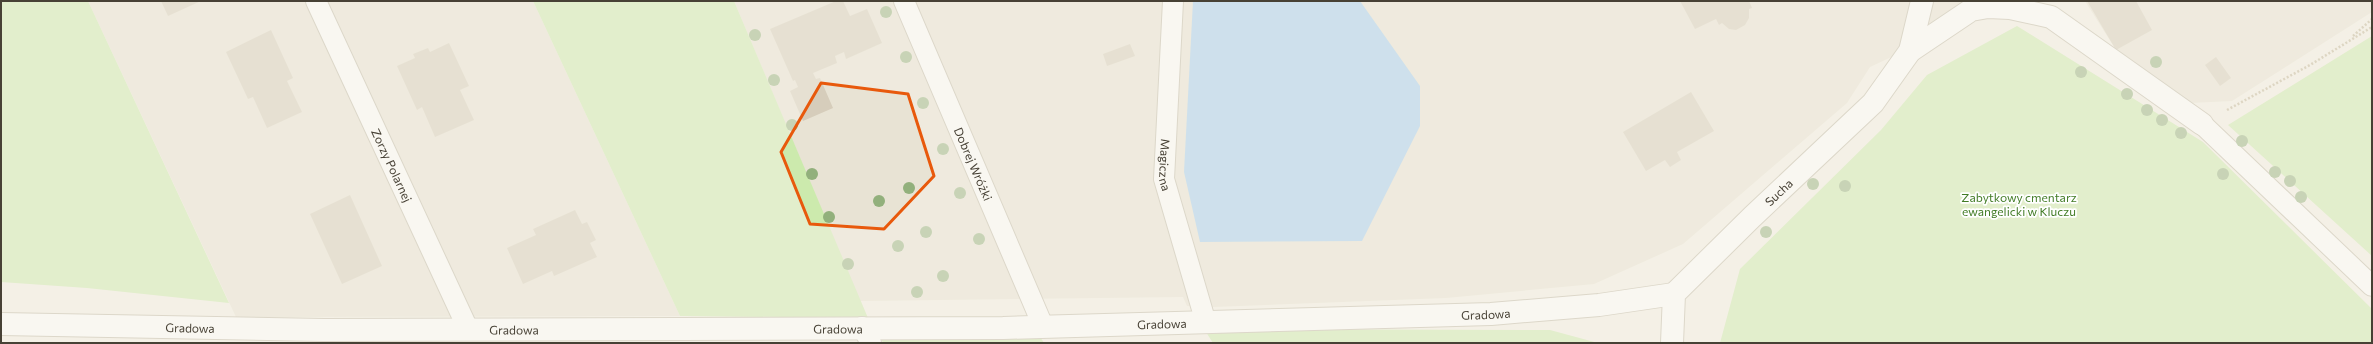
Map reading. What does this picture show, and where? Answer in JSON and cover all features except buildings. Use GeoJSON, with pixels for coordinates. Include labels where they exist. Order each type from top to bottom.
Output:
{"type":"FeatureCollection","features":[{"type":"Feature","properties":{"kind":"street"},"geometry":{"type":"LineString","coordinates":[[1910,51],[1922,1]]}},
{"type":"Feature","properties":{"kind":"street"},"geometry":{"type":"LineString","coordinates":[[1910,51],[1971,10],[1988,7],[2048,9],[2202,124]]}},
{"type":"Feature","properties":{"kind":"street","name":"Sucha"},"geometry":{"type":"LineString","coordinates":[[1674,294],[1752,217],[1873,104],[1910,51]]}},
{"type":"Feature","properties":{"kind":"street","name":"Gradowa"},"geometry":{"type":"LineString","coordinates":[[1,324],[324,330],[468,329],[866,335],[1043,326],[1206,323],[1491,314],[1599,305],[1674,294]]}},
{"type":"Feature","properties":{"kind":"street"},"geometry":{"type":"LineString","coordinates":[[1672,343],[1674,294]]}},
{"type":"Feature","properties":{"kind":"lane","name":"Zorzy Polarnej"},"geometry":{"type":"LineString","coordinates":[[316,1],[468,329]]}},
{"type":"Feature","properties":{"kind":"lane","name":"Dobrej Wróżki"},"geometry":{"type":"LineString","coordinates":[[904,1],[1043,326]]}},
{"type":"Feature","properties":{"kind":"lane","name":"Magiczna"},"geometry":{"type":"LineString","coordinates":[[1173,1],[1164,179],[1206,323]]}},
{"type":"Feature","properties":{"kind":"lane"},"geometry":{"type":"LineString","coordinates":[[2202,124],[2372,286]]}},
{"type":"Feature","properties":{"kind":"path"},"geometry":{"type":"LineString","coordinates":[[2350,40],[2372,19]]}},
{"type":"Feature","properties":{"kind":"path"},"geometry":{"type":"LineString","coordinates":[[2202,124],[2310,65],[2372,27]]}},
{"type":"Feature","properties":{"kind":"highlighted area"},"geometry":{"type":"Polygon","coordinates":[[[821,83],[908,94],[934,176],[884,229],[810,224],[781,152],[821,83]]]}},
{"type":"Feature","properties":{"kind":"shaded area"},"geometry":{"type":"Polygon","coordinates":[[[88,1],[533,1],[680,316],[236,317],[88,1]]]}},
{"type":"Feature","properties":{"kind":"shaded area"},"geometry":{"type":"Polygon","coordinates":[[[734,1],[2011,1],[1870,67],[1847,103],[1683,244],[1594,284],[1446,298],[1213,307],[1187,306],[1183,297],[860,301],[734,1]]]}},
{"type":"Feature","properties":{"kind":"shaded area"},"geometry":{"type":"Polygon","coordinates":[[[2085,1],[2372,1],[2372,12],[2232,101],[2190,103],[2116,50],[2085,1]]]}},
{"type":"Feature","properties":{"kind":"green space"},"geometry":{"type":"Polygon","coordinates":[[[1,1],[88,1],[229,303],[87,288],[1,282],[1,1]]]}},
{"type":"Feature","properties":{"kind":"green space"},"geometry":{"type":"Polygon","coordinates":[[[533,1],[734,1],[868,318],[680,316],[533,1]]]}},
{"type":"Feature","properties":{"kind":"green space","name":"Zabytkowy cmentarz ewangelicki w Kluczu"},"geometry":{"type":"Polygon","coordinates":[[[2017,26],[2203,142],[2372,309],[2372,343],[1720,343],[1740,269],[1881,130],[1927,75],[2017,26]]]}},
{"type":"Feature","properties":{"kind":"green space"},"geometry":{"type":"Polygon","coordinates":[[[2372,36],[2372,256],[2228,125],[2372,36]]]}},
{"type":"Feature","properties":{"kind":"green space"},"geometry":{"type":"Polygon","coordinates":[[[1204,329],[1550,330],[1598,343],[1213,343],[1204,329]]]}},
{"type":"Feature","properties":{"kind":"green space"},"geometry":{"type":"Polygon","coordinates":[[[1039,335],[1044,343],[883,343],[881,338],[1039,335]]]}},
{"type":"Feature","properties":{"kind":"water"},"geometry":{"type":"Polygon","coordinates":[[[1193,1],[1360,1],[1420,86],[1420,126],[1362,241],[1200,242],[1184,172],[1193,1]]]}}]}
